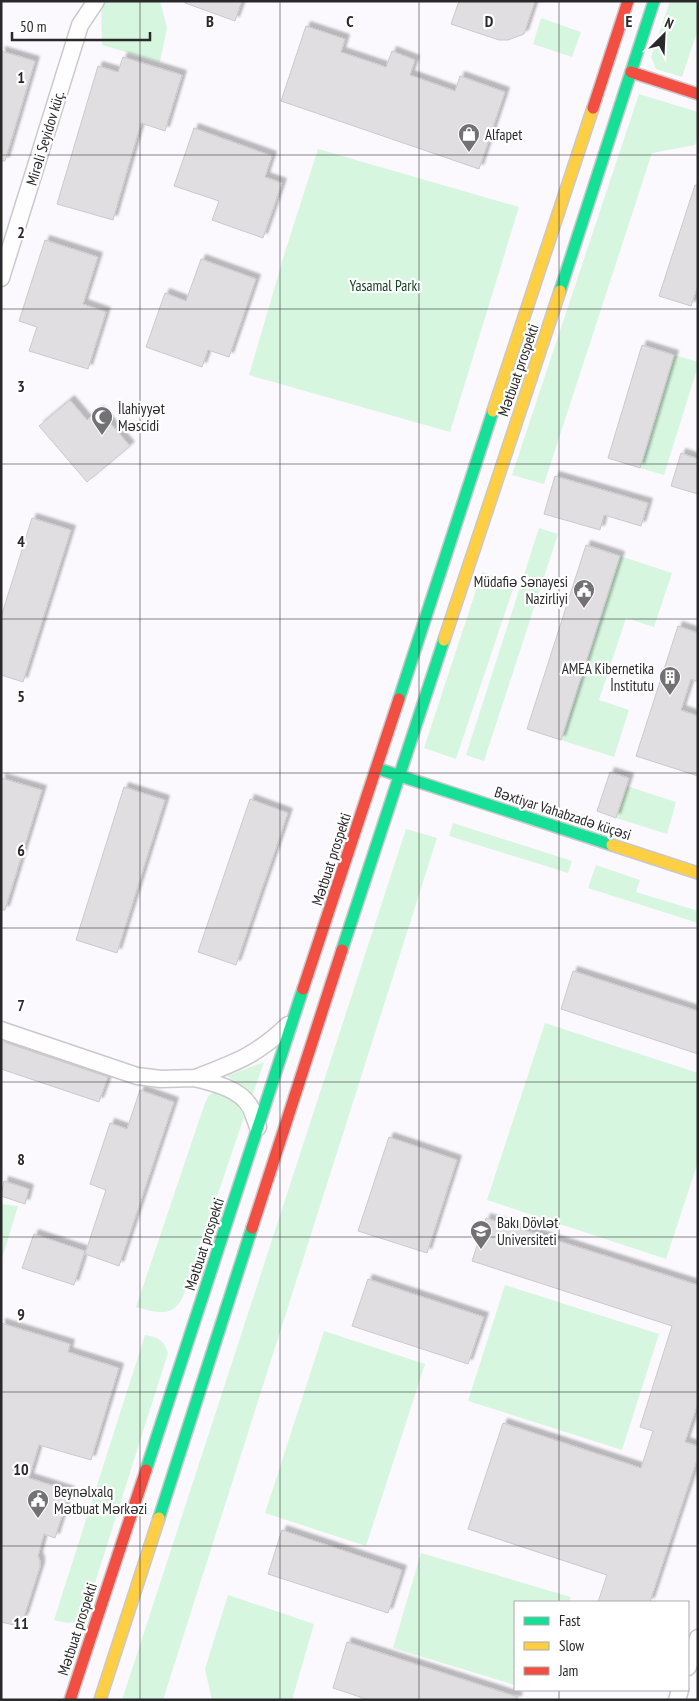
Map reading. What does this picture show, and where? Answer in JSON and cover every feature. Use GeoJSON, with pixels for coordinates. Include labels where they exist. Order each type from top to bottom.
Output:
{"type":"FeatureCollection","features":[{"type":"Feature","properties":{"kind":"main road","name":"Mətbuat prospekti"},"geometry":{"type":"LineString","coordinates":[[70,1700],[628,1]]}},
{"type":"Feature","properties":{"kind":"main road","name":"Mətbuat prospekti"},"geometry":{"type":"LineString","coordinates":[[100,1700],[389,805],[654,1]]}},
{"type":"Feature","properties":{"kind":"main road"},"geometry":{"type":"LineString","coordinates":[[631,72],[698,94]]}},
{"type":"Feature","properties":{"kind":"main road","name":"Bəxtiyar Vahabzadə küçəsi"},"geometry":{"type":"LineString","coordinates":[[376,768],[698,873]]}},
{"type":"Feature","properties":{"kind":"street","name":"Mirəli Seyidov küç."},"geometry":{"type":"LineString","coordinates":[[1,278],[80,25],[96,1]]}},
{"type":"Feature","properties":{"kind":"street"},"geometry":{"type":"LineString","coordinates":[[196,1078],[242,1060],[273,1040],[294,1020]]}},
{"type":"Feature","properties":{"kind":"street"},"geometry":{"type":"LineString","coordinates":[[1,1030],[137,1076],[161,1079],[196,1078],[219,1084],[239,1094],[249,1104],[258,1128]]}},
{"type":"Feature","properties":{"kind":"street"},"geometry":{"type":"LineString","coordinates":[[689,1664],[698,1638]]}},
{"type":"Feature","properties":{"kind":"green space"},"geometry":{"type":"Polygon","coordinates":[[[106,1],[160,1],[167,28],[160,62],[102,45],[101,6],[106,1]]]}},
{"type":"Feature","properties":{"kind":"green space"},"geometry":{"type":"Polygon","coordinates":[[[670,1],[698,1],[698,29],[682,77],[656,69],[651,57],[670,1]]]}},
{"type":"Feature","properties":{"kind":"green space"},"geometry":{"type":"Polygon","coordinates":[[[541,18],[581,32],[572,57],[533,44],[541,18]]]}},
{"type":"Feature","properties":{"kind":"green space"},"geometry":{"type":"Polygon","coordinates":[[[639,94],[698,112],[698,136],[695,145],[652,153],[544,484],[512,475],[639,94]]]}},
{"type":"Feature","properties":{"kind":"green space","name":"Yasamal Parkı"},"geometry":{"type":"Polygon","coordinates":[[[318,149],[519,207],[450,432],[249,375],[318,149]]]}},
{"type":"Feature","properties":{"kind":"green space"},"geometry":{"type":"Polygon","coordinates":[[[674,355],[698,362],[698,366],[664,475],[640,468],[674,355]]]}},
{"type":"Feature","properties":{"kind":"green space"},"geometry":{"type":"Polygon","coordinates":[[[539,528],[558,534],[484,761],[466,755],[539,528]]]}},
{"type":"Feature","properties":{"kind":"green space"},"geometry":{"type":"Polygon","coordinates":[[[620,556],[672,573],[654,627],[626,618],[599,700],[629,710],[614,757],[561,740],[620,556]]]}},
{"type":"Feature","properties":{"kind":"green space"},"geometry":{"type":"Polygon","coordinates":[[[482,572],[515,583],[456,759],[424,748],[482,572]]]}},
{"type":"Feature","properties":{"kind":"green space"},"geometry":{"type":"Polygon","coordinates":[[[627,786],[676,802],[667,834],[616,818],[627,786]]]}},
{"type":"Feature","properties":{"kind":"green space"},"geometry":{"type":"Polygon","coordinates":[[[453,823],[572,861],[568,873],[449,836],[453,823]]]}},
{"type":"Feature","properties":{"kind":"green space"},"geometry":{"type":"Polygon","coordinates":[[[406,829],[437,838],[163,1700],[122,1700],[406,829]]]}},
{"type":"Feature","properties":{"kind":"green space"},"geometry":{"type":"Polygon","coordinates":[[[596,865],[640,880],[636,892],[698,911],[698,923],[588,888],[596,865]]]}},
{"type":"Feature","properties":{"kind":"green space"},"geometry":{"type":"Polygon","coordinates":[[[545,1023],[698,1073],[698,1162],[666,1259],[487,1200],[545,1023]]]}},
{"type":"Feature","properties":{"kind":"green space"},"geometry":{"type":"Polygon","coordinates":[[[264,1062],[253,1094],[227,1076],[264,1062]]]}},
{"type":"Feature","properties":{"kind":"green space"},"geometry":{"type":"Polygon","coordinates":[[[217,1091],[234,1101],[244,1117],[183,1297],[174,1309],[169,1311],[157,1312],[136,1307],[205,1103],[209,1095],[217,1091]]]}},
{"type":"Feature","properties":{"kind":"green space"},"geometry":{"type":"Polygon","coordinates":[[[1,1204],[18,1206],[1,1262],[1,1204]]]}},
{"type":"Feature","properties":{"kind":"green space"},"geometry":{"type":"Polygon","coordinates":[[[505,1285],[659,1334],[622,1450],[468,1401],[505,1285]]]}},
{"type":"Feature","properties":{"kind":"green space"},"geometry":{"type":"Polygon","coordinates":[[[324,1331],[425,1364],[366,1546],[265,1513],[324,1331]]]}},
{"type":"Feature","properties":{"kind":"green space"},"geometry":{"type":"Polygon","coordinates":[[[145,1335],[160,1340],[168,1353],[87,1608],[81,1620],[68,1623],[54,1620],[145,1335]]]}},
{"type":"Feature","properties":{"kind":"green space"},"geometry":{"type":"Polygon","coordinates":[[[421,1553],[571,1597],[569,1601],[514,1601],[514,1685],[393,1648],[421,1553]]]}},
{"type":"Feature","properties":{"kind":"green space"},"geometry":{"type":"Polygon","coordinates":[[[228,1595],[314,1624],[292,1700],[212,1700],[205,1669],[228,1595]]]}},
{"type":"Feature","properties":{"kind":"building"},"geometry":{"type":"Polygon","coordinates":[[[185,1],[242,1],[235,21],[185,3],[185,1]]]}},
{"type":"Feature","properties":{"kind":"building"},"geometry":{"type":"Polygon","coordinates":[[[459,1],[535,1],[524,34],[508,40],[499,40],[451,24],[459,1]]]}},
{"type":"Feature","properties":{"kind":"building"},"geometry":{"type":"Polygon","coordinates":[[[306,26],[345,39],[341,52],[386,67],[392,51],[415,60],[410,75],[455,91],[460,76],[505,92],[479,169],[281,101],[306,26]]]}},
{"type":"Feature","properties":{"kind":"building"},"geometry":{"type":"Polygon","coordinates":[[[1,51],[35,61],[5,161],[1,161],[1,51]]]}},
{"type":"Feature","properties":{"kind":"building"},"geometry":{"type":"Polygon","coordinates":[[[123,57],[182,75],[165,131],[141,123],[113,220],[57,204],[98,66],[118,72],[123,57]]]}},
{"type":"Feature","properties":{"kind":"building"},"geometry":{"type":"Polygon","coordinates":[[[194,128],[272,156],[265,177],[282,183],[263,238],[212,220],[219,201],[174,186],[194,128]]]}},
{"type":"Feature","properties":{"kind":"building"},"geometry":{"type":"Polygon","coordinates":[[[695,185],[698,186],[698,285],[691,306],[659,296],[695,185]]]}},
{"type":"Feature","properties":{"kind":"building"},"geometry":{"type":"Polygon","coordinates":[[[45,240],[98,257],[83,304],[106,312],[88,369],[29,351],[37,327],[19,321],[45,240]]]}},
{"type":"Feature","properties":{"kind":"building"},"geometry":{"type":"Polygon","coordinates":[[[201,259],[256,279],[229,357],[208,350],[202,367],[146,347],[165,293],[186,301],[201,259]]]}},
{"type":"Feature","properties":{"kind":"building"},"geometry":{"type":"Polygon","coordinates":[[[642,345],[674,355],[640,468],[608,458],[642,345]]]}},
{"type":"Feature","properties":{"kind":"building"},"geometry":{"type":"Polygon","coordinates":[[[70,400],[87,420],[99,410],[130,446],[87,482],[39,426],[70,400]]]}},
{"type":"Feature","properties":{"kind":"building"},"geometry":{"type":"Polygon","coordinates":[[[681,453],[698,459],[698,494],[671,486],[681,453]]]}},
{"type":"Feature","properties":{"kind":"building"},"geometry":{"type":"Polygon","coordinates":[[[555,476],[648,503],[641,526],[604,515],[600,530],[544,514],[555,476]]]}},
{"type":"Feature","properties":{"kind":"building"},"geometry":{"type":"Polygon","coordinates":[[[32,518],[71,530],[23,682],[1,675],[1,617],[32,518]]]}},
{"type":"Feature","properties":{"kind":"building","name":"Müdafiə Sənayesi Nazirliyi"},"geometry":{"type":"Polygon","coordinates":[[[586,545],[620,556],[561,740],[527,729],[586,545]]]}},
{"type":"Feature","properties":{"kind":"building","name":"AMEA Kibernetika İnstitutu"},"geometry":{"type":"Polygon","coordinates":[[[678,626],[698,633],[698,682],[691,679],[681,710],[698,716],[698,776],[636,756],[678,626]]]}},
{"type":"Feature","properties":{"kind":"building"},"geometry":{"type":"Polygon","coordinates":[[[610,772],[629,778],[616,818],[597,811],[610,772]]]}},
{"type":"Feature","properties":{"kind":"building"},"geometry":{"type":"Polygon","coordinates":[[[1,778],[42,790],[5,910],[1,910],[1,778]]]}},
{"type":"Feature","properties":{"kind":"building"},"geometry":{"type":"Polygon","coordinates":[[[124,787],[165,800],[117,953],[76,940],[124,787]]]}},
{"type":"Feature","properties":{"kind":"building"},"geometry":{"type":"Polygon","coordinates":[[[250,799],[288,813],[236,965],[198,952],[250,799]]]}},
{"type":"Feature","properties":{"kind":"building"},"geometry":{"type":"Polygon","coordinates":[[[573,971],[698,1011],[698,1054],[561,1009],[573,971]]]}},
{"type":"Feature","properties":{"kind":"building"},"geometry":{"type":"Polygon","coordinates":[[[1,1041],[108,1077],[99,1102],[1,1069],[1,1041]]]}},
{"type":"Feature","properties":{"kind":"building"},"geometry":{"type":"Polygon","coordinates":[[[140,1090],[174,1102],[119,1266],[85,1254],[106,1190],[90,1184],[110,1123],[127,1129],[140,1090]]]}},
{"type":"Feature","properties":{"kind":"building"},"geometry":{"type":"Polygon","coordinates":[[[389,1137],[457,1160],[427,1253],[358,1231],[389,1137]]]}},
{"type":"Feature","properties":{"kind":"building"},"geometry":{"type":"Polygon","coordinates":[[[4,1181],[29,1189],[25,1204],[1,1196],[4,1181]]]}},
{"type":"Feature","properties":{"kind":"building"},"geometry":{"type":"Polygon","coordinates":[[[486,1218],[698,1285],[698,1403],[685,1442],[698,1446],[698,1457],[650,1601],[598,1601],[607,1575],[468,1529],[503,1423],[641,1468],[653,1431],[640,1427],[672,1326],[472,1261],[486,1218]]]}},
{"type":"Feature","properties":{"kind":"building"},"geometry":{"type":"Polygon","coordinates":[[[34,1234],[85,1251],[74,1285],[22,1268],[34,1234]]]}},
{"type":"Feature","properties":{"kind":"building"},"geometry":{"type":"Polygon","coordinates":[[[368,1279],[484,1317],[468,1364],[352,1326],[368,1279]]]}},
{"type":"Feature","properties":{"kind":"building"},"geometry":{"type":"Polygon","coordinates":[[[1,1323],[70,1344],[68,1352],[119,1368],[91,1460],[39,1445],[29,1478],[70,1491],[55,1538],[44,1534],[38,1556],[40,1567],[24,1617],[20,1623],[14,1625],[1,1622],[1,1323]]]}},
{"type":"Feature","properties":{"kind":"building"},"geometry":{"type":"Polygon","coordinates":[[[282,1530],[402,1570],[388,1613],[268,1574],[282,1530]]]}},
{"type":"Feature","properties":{"kind":"building"},"geometry":{"type":"Polygon","coordinates":[[[347,1642],[518,1697],[517,1700],[369,1700],[333,1688],[347,1642]]]}},
{"type":"Feature","properties":{"kind":"traffic: fast"},"geometry":{"type":"LineString","coordinates":[[560,291],[654,1]]}},
{"type":"Feature","properties":{"kind":"traffic: fast"},"geometry":{"type":"LineString","coordinates":[[399,699],[493,411]]}},
{"type":"Feature","properties":{"kind":"traffic: fast"},"geometry":{"type":"LineString","coordinates":[[342,950],[444,640]]}},
{"type":"Feature","properties":{"kind":"traffic: fast"},"geometry":{"type":"LineString","coordinates":[[382,770],[612,845]]}},
{"type":"Feature","properties":{"kind":"traffic: fast"},"geometry":{"type":"LineString","coordinates":[[146,1470],[303,989]]}},
{"type":"Feature","properties":{"kind":"traffic: fast"},"geometry":{"type":"LineString","coordinates":[[159,1518],[252,1228]]}},
{"type":"Feature","properties":{"kind":"traffic: slow"},"geometry":{"type":"LineString","coordinates":[[493,411],[593,108]]}},
{"type":"Feature","properties":{"kind":"traffic: slow"},"geometry":{"type":"LineString","coordinates":[[444,640],[560,291]]}},
{"type":"Feature","properties":{"kind":"traffic: slow"},"geometry":{"type":"LineString","coordinates":[[612,845],[698,873]]}},
{"type":"Feature","properties":{"kind":"traffic: slow"},"geometry":{"type":"LineString","coordinates":[[100,1700],[159,1518]]}},
{"type":"Feature","properties":{"kind":"traffic: jam"},"geometry":{"type":"LineString","coordinates":[[593,108],[628,1]]}},
{"type":"Feature","properties":{"kind":"traffic: jam"},"geometry":{"type":"LineString","coordinates":[[631,72],[698,94]]}},
{"type":"Feature","properties":{"kind":"traffic: jam"},"geometry":{"type":"LineString","coordinates":[[303,989],[399,699]]}},
{"type":"Feature","properties":{"kind":"traffic: jam"},"geometry":{"type":"LineString","coordinates":[[252,1228],[342,950]]}},
{"type":"Feature","properties":{"kind":"traffic: jam"},"geometry":{"type":"LineString","coordinates":[[70,1700],[146,1470]]}},
{"type":"Feature","properties":{"kind":"place","name":"Alfapet"},"geometry":{"type":"Point","coordinates":[469,153]}},
{"type":"Feature","properties":{"kind":"place","name":"İlahiyyət Məscidi"},"geometry":{"type":"Point","coordinates":[102,436]}},
{"type":"Feature","properties":{"kind":"place","name":"Müdafiə Sənayesi Nazirliyi"},"geometry":{"type":"Point","coordinates":[584,609]}},
{"type":"Feature","properties":{"kind":"place","name":"AMEA Kibernetika İnstitutu"},"geometry":{"type":"Point","coordinates":[670,696]}},
{"type":"Feature","properties":{"kind":"place","name":"Bakı Dövlət Universiteti"},"geometry":{"type":"Point","coordinates":[481,1250]}},
{"type":"Feature","properties":{"kind":"place","name":"Beynəlxalq Mətbuat Mərkəzi"},"geometry":{"type":"Point","coordinates":[38,1519]}}]}
